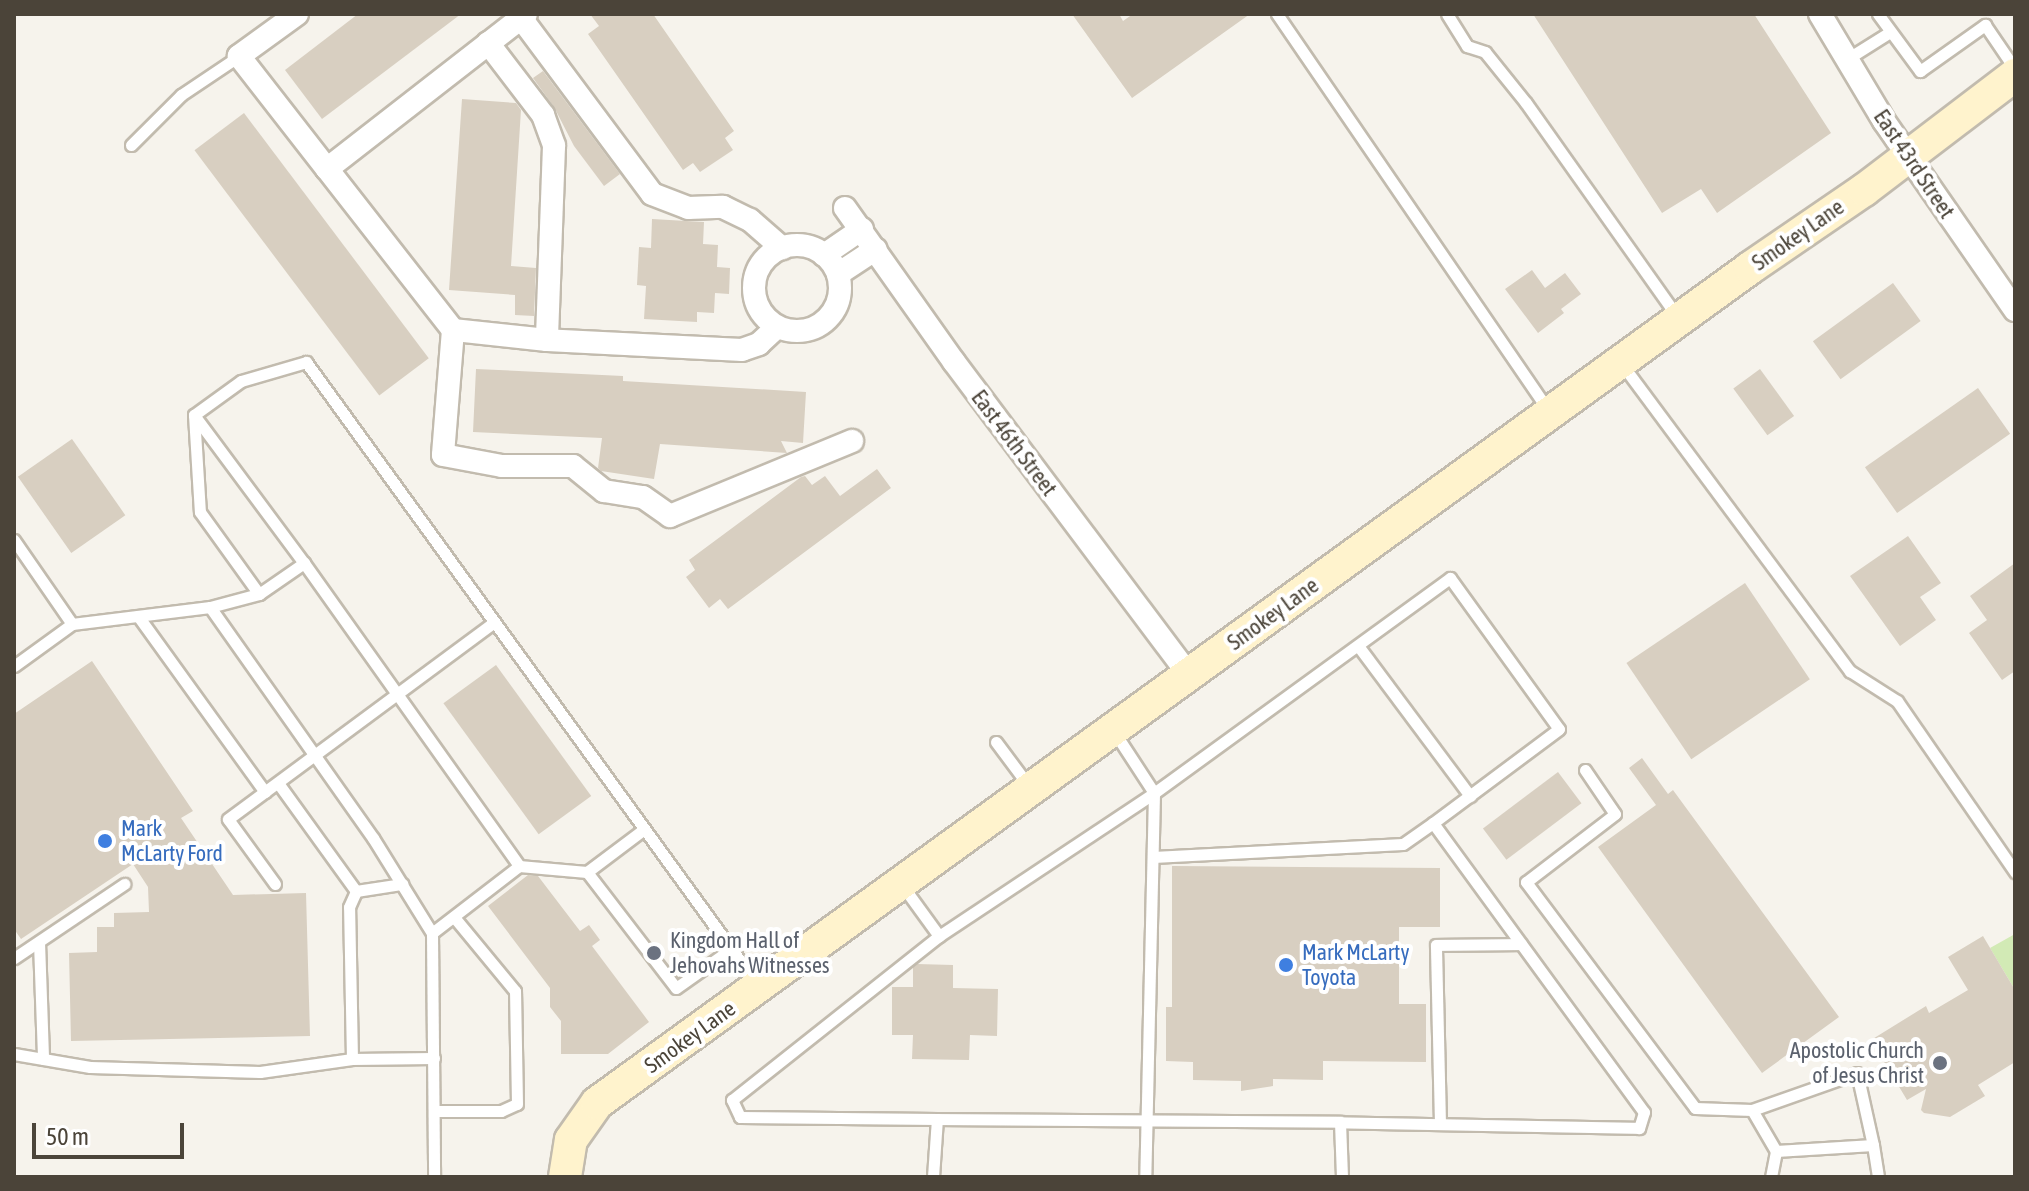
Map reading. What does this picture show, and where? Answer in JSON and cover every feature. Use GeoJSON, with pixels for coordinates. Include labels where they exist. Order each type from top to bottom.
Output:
{"type":"FeatureCollection","features":[{"type":"Feature","properties":{"kind":"street"},"geometry":{"type":"LineString","coordinates":[[297,14],[239,56],[453,330],[443,455],[502,466],[573,466],[604,491],[643,497],[670,516],[852,441]]}},
{"type":"Feature","properties":{"kind":"street","name":"East 43rd Street"},"geometry":{"type":"LineString","coordinates":[[1820,14],[1907,156],[2015,310]]}},
{"type":"Feature","properties":{"kind":"street"},"geometry":{"type":"LineString","coordinates":[[327,169],[523,16],[652,194],[688,208],[723,207],[750,220],[782,248]]}},
{"type":"Feature","properties":{"kind":"street"},"geometry":{"type":"LineString","coordinates":[[488,43],[543,115],[554,146],[547,340]]}},
{"type":"Feature","properties":{"kind":"street","name":"Smokey Lane"},"geometry":{"type":"LineString","coordinates":[[565,1177],[571,1140],[597,1103],[2015,75]]}},
{"type":"Feature","properties":{"kind":"street","name":"East 46th Street"},"geometry":{"type":"LineString","coordinates":[[845,208],[954,362],[1189,675]]}},
{"type":"Feature","properties":{"kind":"street"},"geometry":{"type":"LineString","coordinates":[[824,255],[862,229]]}},
{"type":"Feature","properties":{"kind":"street"},"geometry":{"type":"LineString","coordinates":[[802,246],[824,255],[838,274],[840,289],[830,316],[806,330],[777,327],[758,307],[755,280],[768,256],[782,248],[802,246]]}},
{"type":"Feature","properties":{"kind":"street"},"geometry":{"type":"LineString","coordinates":[[838,274],[876,249]]}},
{"type":"Feature","properties":{"kind":"street"},"geometry":{"type":"LineString","coordinates":[[453,330],[547,340],[742,350],[759,344],[777,327]]}},
{"type":"Feature","properties":{"kind":"lane"},"geometry":{"type":"LineString","coordinates":[[1277,14],[1551,413]]}},
{"type":"Feature","properties":{"kind":"lane"},"geometry":{"type":"LineString","coordinates":[[1447,14],[1467,46],[1485,52],[1526,103],[1680,320]]}},
{"type":"Feature","properties":{"kind":"lane"},"geometry":{"type":"LineString","coordinates":[[1878,14],[1920,71],[1985,25],[2015,69]]}},
{"type":"Feature","properties":{"kind":"lane"},"geometry":{"type":"LineString","coordinates":[[1847,59],[1890,32]]}},
{"type":"Feature","properties":{"kind":"lane"},"geometry":{"type":"LineString","coordinates":[[131,145],[181,95],[239,56]]}},
{"type":"Feature","properties":{"kind":"lane"},"geometry":{"type":"LineString","coordinates":[[194,415],[241,381],[306,362],[759,987]]}},
{"type":"Feature","properties":{"kind":"lane"},"geometry":{"type":"LineString","coordinates":[[1620,363],[1850,671],[1897,701],[2015,872]]}},
{"type":"Feature","properties":{"kind":"lane"},"geometry":{"type":"LineString","coordinates":[[194,415],[304,563],[519,866]]}},
{"type":"Feature","properties":{"kind":"lane"},"geometry":{"type":"LineString","coordinates":[[194,415],[200,512],[259,594]]}},
{"type":"Feature","properties":{"kind":"lane"},"geometry":{"type":"LineString","coordinates":[[14,540],[72,624]]}},
{"type":"Feature","properties":{"kind":"lane"},"geometry":{"type":"LineString","coordinates":[[14,666],[72,624],[210,607],[259,594],[304,563]]}},
{"type":"Feature","properties":{"kind":"lane"},"geometry":{"type":"LineString","coordinates":[[1153,857],[1403,844],[1559,729],[1450,578],[1154,793],[939,936],[732,1100],[740,1117],[1639,1128],[1644,1112],[1433,823]]}},
{"type":"Feature","properties":{"kind":"lane"},"geometry":{"type":"LineString","coordinates":[[210,607],[315,756],[432,933],[434,1177]]}},
{"type":"Feature","properties":{"kind":"lane"},"geometry":{"type":"LineString","coordinates":[[138,616],[265,792]]}},
{"type":"Feature","properties":{"kind":"lane"},"geometry":{"type":"LineString","coordinates":[[275,884],[228,819],[494,622]]}},
{"type":"Feature","properties":{"kind":"lane"},"geometry":{"type":"LineString","coordinates":[[1359,647],[1470,796]]}},
{"type":"Feature","properties":{"kind":"lane"},"geometry":{"type":"LineString","coordinates":[[1113,730],[1154,793],[1145,1177]]}},
{"type":"Feature","properties":{"kind":"lane"},"geometry":{"type":"LineString","coordinates":[[996,742],[1031,789]]}},
{"type":"Feature","properties":{"kind":"lane"},"geometry":{"type":"LineString","coordinates":[[1585,770],[1615,814],[1526,882],[1695,1108],[1752,1110],[1857,1073],[1878,1177]]}},
{"type":"Feature","properties":{"kind":"lane"},"geometry":{"type":"LineString","coordinates":[[278,783],[356,891]]}},
{"type":"Feature","properties":{"kind":"lane"},"geometry":{"type":"LineString","coordinates":[[432,933],[519,866],[587,872],[644,829]]}},
{"type":"Feature","properties":{"kind":"lane"},"geometry":{"type":"LineString","coordinates":[[587,872],[676,988],[731,949]]}},
{"type":"Feature","properties":{"kind":"lane"},"geometry":{"type":"LineString","coordinates":[[901,883],[939,936]]}},
{"type":"Feature","properties":{"kind":"lane"},"geometry":{"type":"LineString","coordinates":[[14,958],[124,884]]}},
{"type":"Feature","properties":{"kind":"lane"},"geometry":{"type":"LineString","coordinates":[[356,891],[402,884]]}},
{"type":"Feature","properties":{"kind":"lane"},"geometry":{"type":"LineString","coordinates":[[352,1059],[349,907],[356,891]]}},
{"type":"Feature","properties":{"kind":"lane"},"geometry":{"type":"LineString","coordinates":[[434,1111],[501,1111],[517,1104],[515,991],[454,917]]}},
{"type":"Feature","properties":{"kind":"lane"},"geometry":{"type":"LineString","coordinates":[[39,942],[43,1059]]}},
{"type":"Feature","properties":{"kind":"lane"},"geometry":{"type":"LineString","coordinates":[[1440,1124],[1436,945],[1521,944]]}},
{"type":"Feature","properties":{"kind":"lane"},"geometry":{"type":"LineString","coordinates":[[14,1054],[90,1067],[260,1072],[352,1059],[434,1058]]}},
{"type":"Feature","properties":{"kind":"lane"},"geometry":{"type":"LineString","coordinates":[[1752,1110],[1776,1151],[1771,1177]]}},
{"type":"Feature","properties":{"kind":"lane"},"geometry":{"type":"LineString","coordinates":[[933,1177],[937,1119]]}},
{"type":"Feature","properties":{"kind":"lane"},"geometry":{"type":"LineString","coordinates":[[1340,1122],[1342,1177]]}},
{"type":"Feature","properties":{"kind":"lane"},"geometry":{"type":"LineString","coordinates":[[1776,1151],[1873,1145]]}},
{"type":"Feature","properties":{"kind":"green space"},"geometry":{"type":"Polygon","coordinates":[[[2015,934],[2015,990],[1990,948],[2015,934]]]}},
{"type":"Feature","properties":{"kind":"building"},"geometry":{"type":"Polygon","coordinates":[[[358,14],[461,14],[322,119],[285,70],[358,14]]]}},
{"type":"Feature","properties":{"kind":"building"},"geometry":{"type":"Polygon","coordinates":[[[590,14],[653,14],[734,131],[725,138],[733,150],[700,172],[693,163],[683,170],[588,34],[599,26],[590,14]]]}},
{"type":"Feature","properties":{"kind":"building"},"geometry":{"type":"Polygon","coordinates":[[[1072,14],[1119,14],[1123,21],[1133,14],[1250,14],[1132,98],[1072,14]]]}},
{"type":"Feature","properties":{"kind":"building"},"geometry":{"type":"Polygon","coordinates":[[[1533,14],[1754,14],[1831,133],[1717,213],[1701,189],[1662,213],[1533,14]]]}},
{"type":"Feature","properties":{"kind":"building"},"geometry":{"type":"Polygon","coordinates":[[[543,71],[620,174],[604,186],[574,146],[554,107],[533,78],[543,71]]]}},
{"type":"Feature","properties":{"kind":"building"},"geometry":{"type":"Polygon","coordinates":[[[462,99],[516,103],[521,110],[511,266],[536,268],[534,316],[515,315],[515,295],[449,290],[462,99]]]}},
{"type":"Feature","properties":{"kind":"building"},"geometry":{"type":"Polygon","coordinates":[[[244,113],[429,358],[379,395],[194,150],[244,113]]]}},
{"type":"Feature","properties":{"kind":"building"},"geometry":{"type":"Polygon","coordinates":[[[652,219],[704,222],[703,244],[718,245],[717,267],[730,268],[729,294],[715,293],[714,313],[697,312],[697,322],[644,319],[646,286],[637,285],[639,247],[651,248],[652,219]]]}},
{"type":"Feature","properties":{"kind":"building"},"geometry":{"type":"Polygon","coordinates":[[[1532,270],[1545,288],[1565,273],[1581,294],[1561,309],[1564,313],[1538,333],[1505,289],[1532,270]]]}},
{"type":"Feature","properties":{"kind":"building"},"geometry":{"type":"Polygon","coordinates":[[[1893,283],[1921,321],[1841,379],[1813,341],[1893,283]]]}},
{"type":"Feature","properties":{"kind":"building"},"geometry":{"type":"Polygon","coordinates":[[[476,369],[623,376],[623,381],[806,392],[803,443],[781,441],[787,453],[660,444],[654,479],[601,471],[598,468],[602,438],[473,432],[476,369]]]}},
{"type":"Feature","properties":{"kind":"building"},"geometry":{"type":"Polygon","coordinates":[[[1760,369],[1794,416],[1767,435],[1733,388],[1760,369]]]}},
{"type":"Feature","properties":{"kind":"building"},"geometry":{"type":"Polygon","coordinates":[[[1978,388],[2010,434],[1897,513],[1865,467],[1978,388]]]}},
{"type":"Feature","properties":{"kind":"building"},"geometry":{"type":"Polygon","coordinates":[[[72,439],[125,515],[71,553],[18,477],[72,439]]]}},
{"type":"Feature","properties":{"kind":"building"},"geometry":{"type":"Polygon","coordinates":[[[877,469],[891,488],[728,609],[720,599],[709,608],[686,577],[695,570],[689,560],[801,477],[805,476],[812,485],[825,476],[840,496],[877,469]]]}},
{"type":"Feature","properties":{"kind":"building"},"geometry":{"type":"Polygon","coordinates":[[[1908,536],[1941,583],[1920,597],[1936,620],[1900,646],[1850,576],[1908,536]]]}},
{"type":"Feature","properties":{"kind":"building"},"geometry":{"type":"Polygon","coordinates":[[[2015,563],[2015,671],[2002,680],[1969,633],[1987,620],[1970,596],[2015,563]]]}},
{"type":"Feature","properties":{"kind":"building"},"geometry":{"type":"Polygon","coordinates":[[[1745,583],[1810,679],[1691,759],[1626,663],[1745,583]]]}},
{"type":"Feature","properties":{"kind":"building","name":"Mark McLarty Ford"},"geometry":{"type":"Polygon","coordinates":[[[92,661],[193,811],[181,818],[233,895],[306,893],[310,1036],[71,1041],[69,953],[97,952],[97,927],[114,927],[114,913],[149,912],[148,887],[133,864],[21,939],[14,929],[14,714],[92,661]]]}},
{"type":"Feature","properties":{"kind":"building"},"geometry":{"type":"Polygon","coordinates":[[[496,665],[591,796],[539,834],[443,703],[496,665]]]}},
{"type":"Feature","properties":{"kind":"building"},"geometry":{"type":"Polygon","coordinates":[[[1642,758],[1668,794],[1673,790],[1839,1017],[1762,1073],[1598,847],[1656,805],[1629,768],[1642,758]]]}},
{"type":"Feature","properties":{"kind":"building"},"geometry":{"type":"Polygon","coordinates":[[[1558,772],[1581,803],[1506,860],[1483,829],[1558,772]]]}},
{"type":"Feature","properties":{"kind":"building","name":"Mark McLarty Toyota"},"geometry":{"type":"Polygon","coordinates":[[[1172,866],[1440,868],[1440,927],[1399,927],[1399,1004],[1426,1004],[1426,1062],[1323,1061],[1323,1080],[1273,1079],[1273,1086],[1241,1091],[1241,1081],[1193,1080],[1193,1062],[1166,1061],[1166,1007],[1172,1007],[1172,866]]]}},
{"type":"Feature","properties":{"kind":"building"},"geometry":{"type":"Polygon","coordinates":[[[528,875],[538,876],[580,931],[589,925],[600,940],[592,946],[649,1022],[608,1054],[561,1054],[561,1021],[550,1007],[550,988],[488,906],[528,875]]]}},
{"type":"Feature","properties":{"kind":"building","name":"Apostolic Church of Jesus Christ"},"geometry":{"type":"Polygon","coordinates":[[[1983,936],[2015,990],[2015,1062],[1978,1085],[1985,1096],[1950,1117],[1924,1113],[1921,1110],[1926,1089],[1907,1100],[1871,1040],[1926,1006],[1929,1013],[1968,990],[1948,957],[1983,936]]]}},
{"type":"Feature","properties":{"kind":"building"},"geometry":{"type":"Polygon","coordinates":[[[917,964],[953,965],[953,988],[998,989],[997,1036],[970,1035],[969,1060],[912,1059],[913,1035],[892,1035],[892,987],[913,987],[913,967],[917,964]]]}},
{"type":"Feature","properties":{"kind":"place","name":"Mark McLarty Ford"},"geometry":{"type":"Point","coordinates":[105,841]}},
{"type":"Feature","properties":{"kind":"place","name":"Kingdom Hall of Jehovahs Witnesses"},"geometry":{"type":"Point","coordinates":[654,953]}},
{"type":"Feature","properties":{"kind":"place","name":"Mark McLarty Toyota"},"geometry":{"type":"Point","coordinates":[1286,965]}},
{"type":"Feature","properties":{"kind":"place","name":"Apostolic Church of Jesus Christ"},"geometry":{"type":"Point","coordinates":[1940,1063]}}]}
